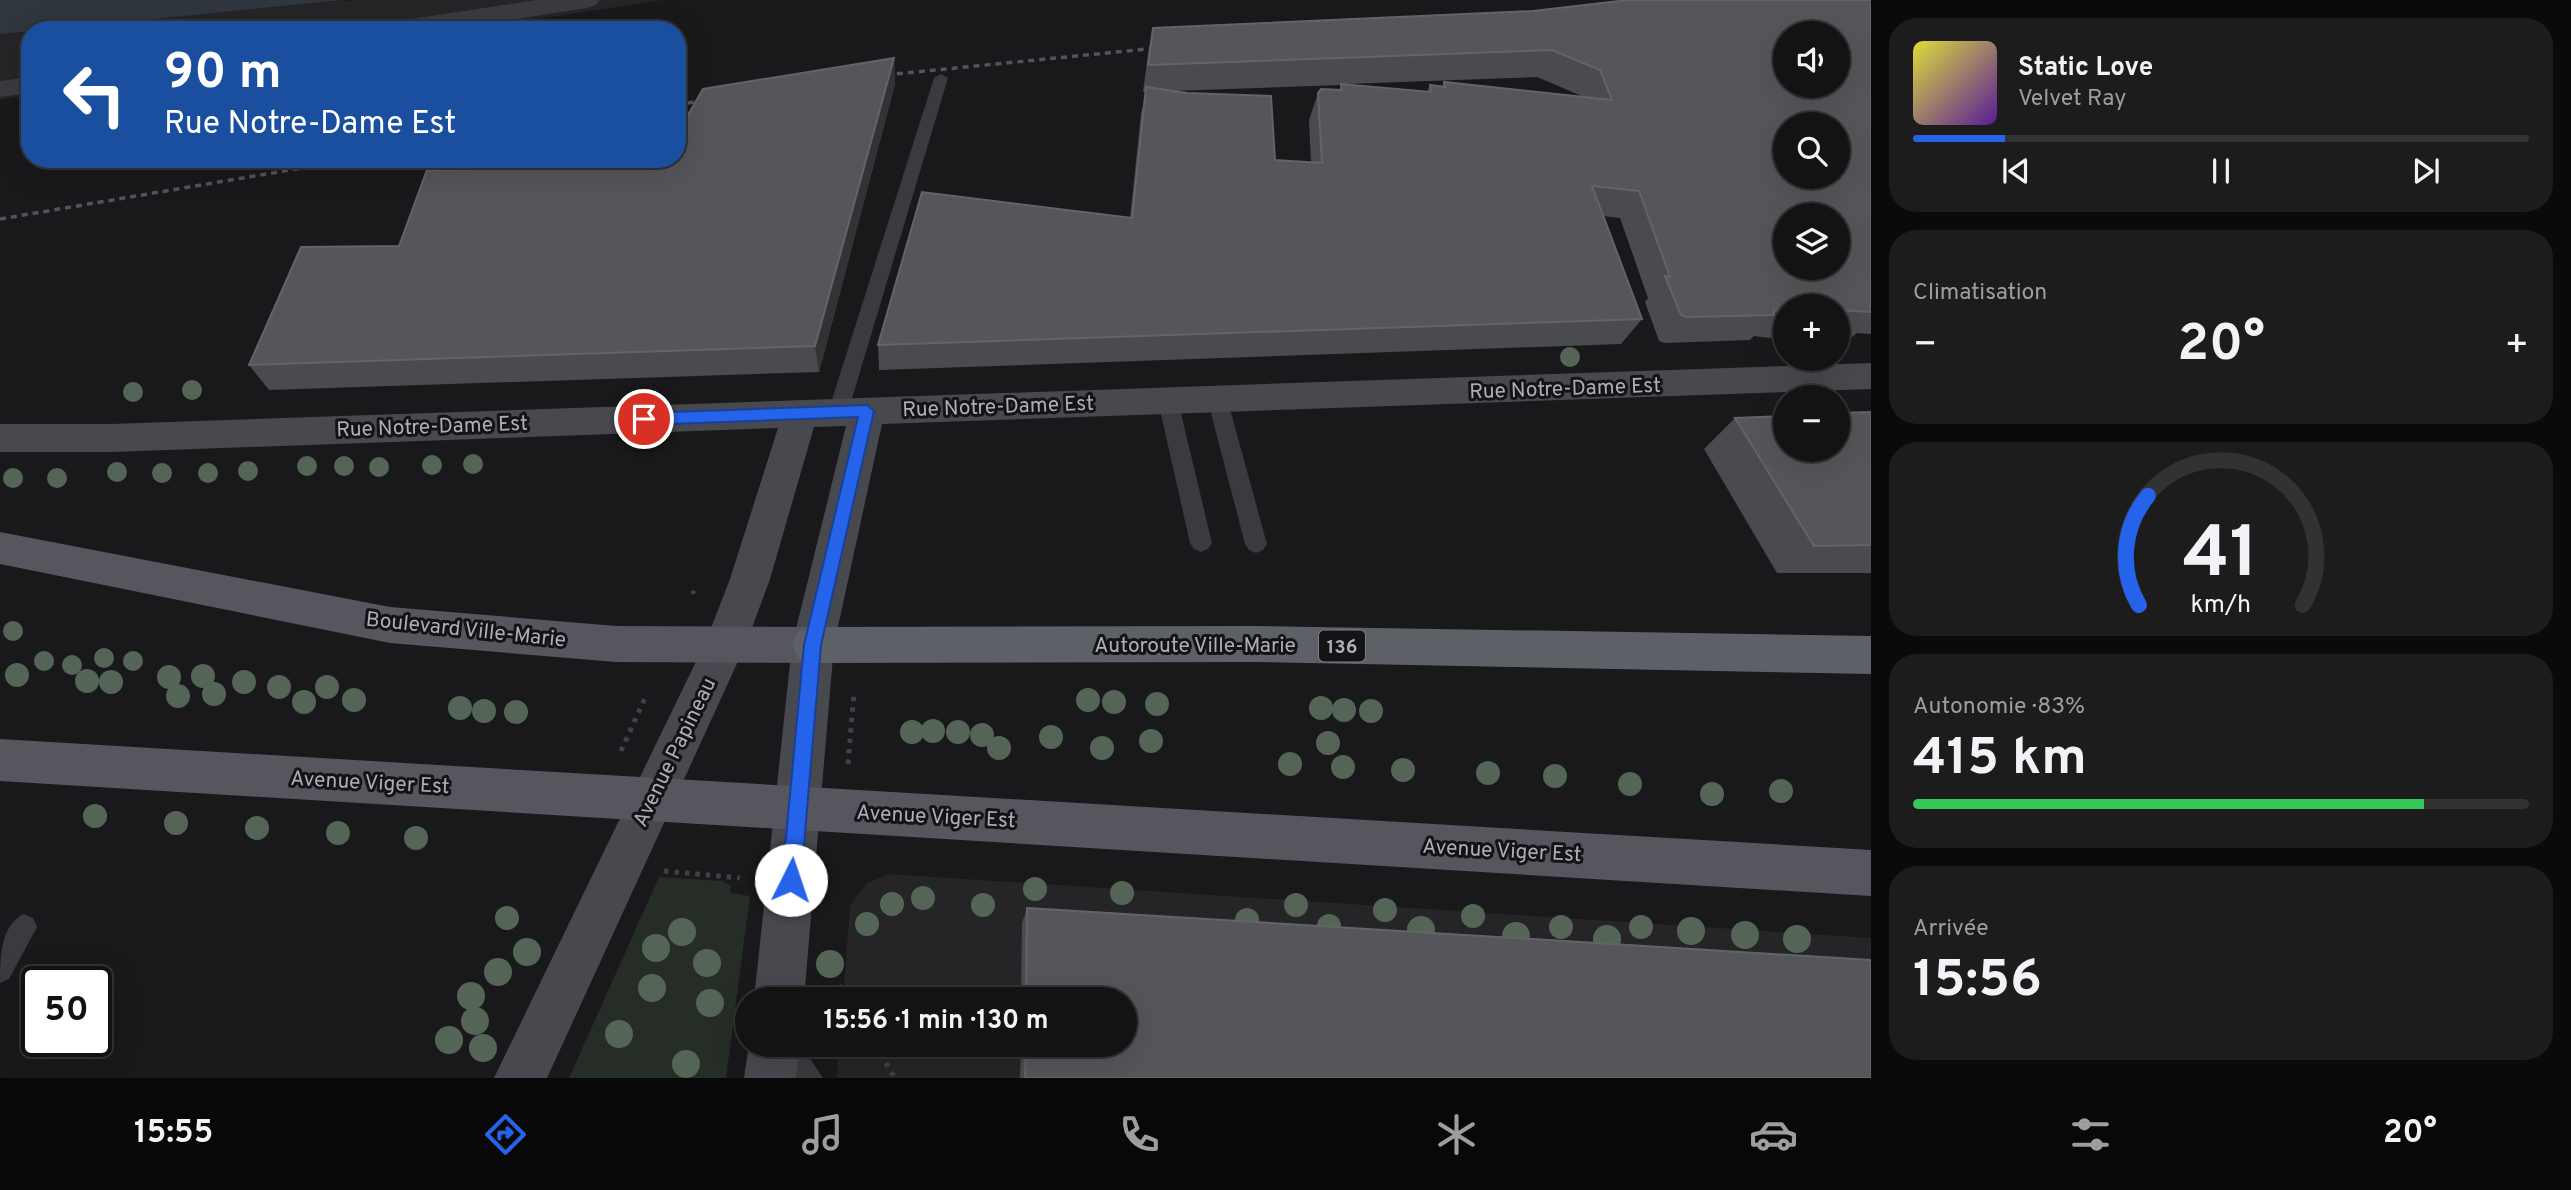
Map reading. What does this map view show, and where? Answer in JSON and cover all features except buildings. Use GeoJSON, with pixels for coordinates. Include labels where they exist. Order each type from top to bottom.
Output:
{"type":"FeatureCollection","features":[{"type":"Feature","properties":{"kind":"highway","name":"Autoroute Ville-Marie"},"geometry":{"type":"LineString","coordinates":[[813,645],[1255,644],[1871,654]]}},
{"type":"Feature","properties":{"kind":"main road","name":"Rue Notre-Dame Est"},"geometry":{"type":"LineString","coordinates":[[0,438],[126,437],[1217,398],[1648,386],[1871,376]]}},
{"type":"Feature","properties":{"kind":"main road"},"geometry":{"type":"LineString","coordinates":[[780,987],[792,891],[796,809],[813,645],[853,411]]}},
{"type":"Feature","properties":{"kind":"main road","name":"Avenue Papineau"},"geometry":{"type":"LineString","coordinates":[[520,1078],[725,644],[750,579],[800,414]]}},
{"type":"Feature","properties":{"kind":"main road","name":"Boulevard Ville-Marie"},"geometry":{"type":"LineString","coordinates":[[0,548],[390,625],[615,644],[813,645]]}},
{"type":"Feature","properties":{"kind":"main road","name":"Avenue Viger Est"},"geometry":{"type":"LineString","coordinates":[[0,760],[1871,873]]}},
{"type":"Feature","properties":{"kind":"main road"},"geometry":{"type":"LineString","coordinates":[[770,1078],[773,1057]]}},
{"type":"Feature","properties":{"kind":"street"},"geometry":{"type":"LineString","coordinates":[[450,21],[587,0]]}},
{"type":"Feature","properties":{"kind":"street"},"geometry":{"type":"LineString","coordinates":[[0,89],[21,86]]}},
{"type":"Feature","properties":{"kind":"lane"},"geometry":{"type":"LineString","coordinates":[[853,411],[940,78]]}},
{"type":"Feature","properties":{"kind":"lane"},"geometry":{"type":"LineString","coordinates":[[1217,398],[1256,544]]}},
{"type":"Feature","properties":{"kind":"lane"},"geometry":{"type":"LineString","coordinates":[[1168,401],[1201,543]]}},
{"type":"Feature","properties":{"kind":"lane"},"geometry":{"type":"LineString","coordinates":[[0,970],[24,927]]}},
{"type":"Feature","properties":{"kind":"lane"},"geometry":{"type":"LineString","coordinates":[[793,1057],[809,1078]]}},
{"type":"Feature","properties":{"kind":"path"},"geometry":{"type":"LineString","coordinates":[[693,594],[694,586]]}},
{"type":"Feature","properties":{"kind":"path"},"geometry":{"type":"LineString","coordinates":[[848,764],[854,693]]}},
{"type":"Feature","properties":{"kind":"path"},"geometry":{"type":"LineString","coordinates":[[621,751],[646,696]]}},
{"type":"Feature","properties":{"kind":"path"},"geometry":{"type":"LineString","coordinates":[[660,870],[740,878]]}},
{"type":"Feature","properties":{"kind":"path"},"geometry":{"type":"LineString","coordinates":[[882,1057],[895,1078]]}},
{"type":"Feature","properties":{"kind":"shaded area"},"geometry":{"type":"Polygon","coordinates":[[[0,0],[346,0],[132,21],[21,21],[21,32],[0,34],[0,0]]]}},
{"type":"Feature","properties":{"kind":"shaded area"},"geometry":{"type":"Polygon","coordinates":[[[355,0],[663,0],[524,21],[115,21],[355,0]]]}},
{"type":"Feature","properties":{"kind":"shaded area"},"geometry":{"type":"Polygon","coordinates":[[[21,29],[21,96],[0,100],[0,31],[21,29]]]}},
{"type":"Feature","properties":{"kind":"shaded area"},"geometry":{"type":"Polygon","coordinates":[[[888,874],[1871,938],[1871,1078],[837,1078],[838,1057],[1137,1057],[1137,987],[844,987],[850,906],[867,883],[888,874]]]}},
{"type":"Feature","properties":{"kind":"shaded area"},"geometry":{"type":"Polygon","coordinates":[[[659,877],[723,881],[731,886],[730,893],[750,896],[738,987],[735,987],[735,1010],[726,1078],[569,1078],[659,877]]]}},
{"type":"Feature","properties":{"kind":"railway"},"geometry":{"type":"LineString","coordinates":[[875,76],[1167,47]]}},
{"type":"Feature","properties":{"kind":"railway"},"geometry":{"type":"LineString","coordinates":[[686,103],[715,98]]}},
{"type":"Feature","properties":{"kind":"railway"},"geometry":{"type":"LineString","coordinates":[[0,219],[302,168]]}},
{"type":"Feature","properties":{"kind":"route"},"geometry":{"type":"LineString","coordinates":[[644,419],[867,411],[813,645],[791,880]]}}]}
